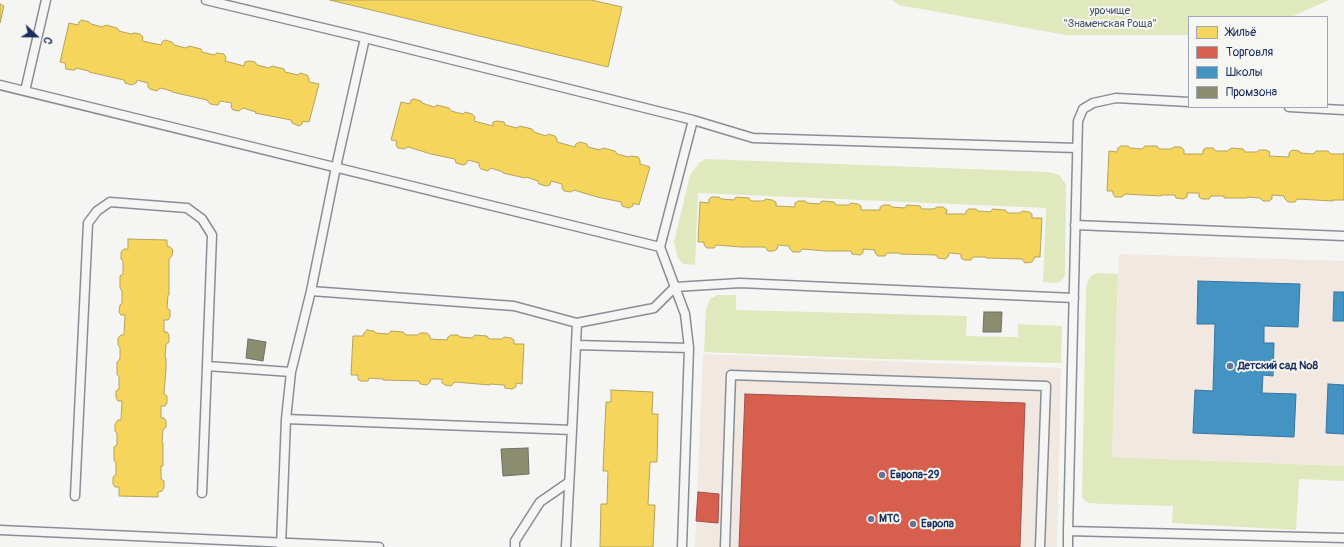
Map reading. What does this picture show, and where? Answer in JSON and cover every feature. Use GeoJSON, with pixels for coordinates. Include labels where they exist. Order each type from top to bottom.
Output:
{"type":"FeatureCollection","features":[{"type":"Feature","properties":{"kind":"lane"},"geometry":{"type":"LineString","coordinates":[[25,91],[46,0]]}},
{"type":"Feature","properties":{"kind":"lane"},"geometry":{"type":"LineString","coordinates":[[206,0],[224,2],[693,120],[753,138],[1077,148]]}},
{"type":"Feature","properties":{"kind":"lane"},"geometry":{"type":"LineString","coordinates":[[281,544],[286,419],[291,372],[312,291],[336,167],[365,38]]}},
{"type":"Feature","properties":{"kind":"lane"},"geometry":{"type":"LineString","coordinates":[[0,85],[660,247]]}},
{"type":"Feature","properties":{"kind":"lane"},"geometry":{"type":"LineString","coordinates":[[1068,547],[1078,121],[1083,109],[1093,103],[1116,98],[1188,102]]}},
{"type":"Feature","properties":{"kind":"lane"},"geometry":{"type":"LineString","coordinates":[[1307,108],[1344,110]]}},
{"type":"Feature","properties":{"kind":"lane"},"geometry":{"type":"LineString","coordinates":[[682,547],[689,348],[684,314],[660,247],[693,120]]}},
{"type":"Feature","properties":{"kind":"lane"},"geometry":{"type":"LineString","coordinates":[[76,496],[88,223],[96,211],[110,202],[187,208],[202,219],[212,235],[202,493]]}},
{"type":"Feature","properties":{"kind":"lane"},"geometry":{"type":"LineString","coordinates":[[1075,225],[1344,236]]}},
{"type":"Feature","properties":{"kind":"lane"},"geometry":{"type":"LineString","coordinates":[[312,291],[514,306],[577,323],[654,308],[675,287],[740,283],[1074,298]]}},
{"type":"Feature","properties":{"kind":"lane"},"geometry":{"type":"LineString","coordinates":[[566,547],[577,323]]}},
{"type":"Feature","properties":{"kind":"lane"},"geometry":{"type":"LineString","coordinates":[[576,345],[689,348]]}},
{"type":"Feature","properties":{"kind":"lane"},"geometry":{"type":"LineString","coordinates":[[207,366],[291,372]]}},
{"type":"Feature","properties":{"kind":"lane"},"geometry":{"type":"LineString","coordinates":[[724,547],[730,375],[1046,386],[1040,547]]}},
{"type":"Feature","properties":{"kind":"lane"},"geometry":{"type":"LineString","coordinates":[[286,419],[572,430]]}},
{"type":"Feature","properties":{"kind":"lane"},"geometry":{"type":"LineString","coordinates":[[515,547],[515,541],[540,502],[569,482]]}},
{"type":"Feature","properties":{"kind":"lane"},"geometry":{"type":"LineString","coordinates":[[0,530],[281,544],[379,547]]}},
{"type":"Feature","properties":{"kind":"lane"},"geometry":{"type":"LineString","coordinates":[[1068,531],[1344,538]]}},
{"type":"Feature","properties":{"kind":"shaded area","name":"Детский сад №8"},"geometry":{"type":"Polygon","coordinates":[[[1119,254],[1344,261],[1344,466],[1112,457],[1119,254]]]}},
{"type":"Feature","properties":{"kind":"shaded area","name":"Европа-29"},"geometry":{"type":"Polygon","coordinates":[[[703,354],[1061,368],[1057,547],[695,547],[703,354]]]}},
{"type":"Feature","properties":{"kind":"green space","name":"урочище \"Знаменская Роща\""},"geometry":{"type":"Polygon","coordinates":[[[892,0],[1329,0],[1293,16],[1188,16],[1188,35],[1066,35],[899,5],[892,0]]]}},
{"type":"Feature","properties":{"kind":"green space"},"geometry":{"type":"Polygon","coordinates":[[[706,159],[1049,172],[1059,175],[1066,184],[1065,275],[1061,281],[1057,283],[1043,282],[1046,208],[698,193],[695,265],[683,264],[678,258],[674,242],[690,175],[700,162],[706,159]]]}},
{"type":"Feature","properties":{"kind":"green space"},"geometry":{"type":"Polygon","coordinates":[[[1097,273],[1118,274],[1112,457],[1344,466],[1344,481],[1299,479],[1296,530],[1172,523],[1173,506],[1103,504],[1089,503],[1085,501],[1082,497],[1086,291],[1087,283],[1091,276],[1097,273]]]}},
{"type":"Feature","properties":{"kind":"green space"},"geometry":{"type":"Polygon","coordinates":[[[717,295],[736,295],[736,310],[967,316],[966,336],[1018,337],[1018,324],[1062,326],[1061,363],[882,359],[704,352],[706,309],[710,299],[717,295]]]}},
{"type":"Feature","properties":{"kind":"building: Жильё"},"geometry":{"type":"Polygon","coordinates":[[[330,0],[591,0],[622,7],[608,67],[330,0]]]}},
{"type":"Feature","properties":{"kind":"building: Жильё"},"geometry":{"type":"Polygon","coordinates":[[[0,4],[4,6],[0,23],[0,4]]]}},
{"type":"Feature","properties":{"kind":"building: Жильё"},"geometry":{"type":"Polygon","coordinates":[[[82,20],[102,27],[106,25],[117,28],[119,31],[131,34],[140,34],[143,37],[142,41],[161,45],[165,40],[172,42],[174,45],[186,48],[189,46],[201,49],[202,52],[214,55],[217,53],[224,54],[226,58],[225,61],[244,66],[245,62],[249,61],[269,68],[272,66],[284,69],[285,72],[298,75],[300,73],[307,75],[309,82],[319,84],[309,122],[303,121],[299,126],[292,123],[291,120],[255,113],[256,112],[243,108],[239,111],[233,110],[231,107],[232,103],[220,101],[218,105],[210,104],[207,100],[160,88],[157,91],[150,89],[148,87],[148,83],[137,80],[136,83],[132,85],[125,83],[124,80],[89,71],[76,68],[75,70],[66,69],[65,63],[60,62],[69,23],[78,25],[82,20]]]}},
{"type":"Feature","properties":{"kind":"building: Жильё"},"geometry":{"type":"Polygon","coordinates":[[[414,99],[434,107],[437,105],[449,108],[451,111],[463,114],[465,112],[472,114],[475,117],[474,121],[493,126],[493,122],[504,122],[505,125],[517,128],[520,126],[532,129],[534,132],[546,136],[548,134],[555,136],[557,142],[575,147],[576,144],[580,142],[587,144],[588,147],[600,150],[603,148],[615,151],[617,154],[629,157],[638,157],[640,164],[650,167],[639,205],[633,203],[633,206],[629,208],[622,206],[621,202],[574,190],[571,192],[564,191],[562,184],[551,181],[550,185],[546,186],[539,184],[538,181],[526,177],[503,173],[491,168],[488,171],[481,169],[479,163],[468,160],[466,164],[463,165],[456,163],[455,159],[408,147],[404,149],[398,148],[396,145],[397,141],[391,140],[401,102],[410,104],[411,100],[414,99]]]}},
{"type":"Feature","properties":{"kind":"building: Жильё"},"geometry":{"type":"Polygon","coordinates":[[[1121,146],[1142,149],[1145,146],[1157,146],[1159,149],[1181,147],[1184,150],[1184,154],[1203,154],[1203,150],[1206,148],[1213,148],[1216,151],[1228,151],[1231,148],[1243,149],[1245,152],[1266,150],[1270,152],[1269,156],[1289,157],[1289,153],[1292,150],[1299,151],[1301,153],[1313,154],[1316,151],[1328,151],[1331,154],[1344,153],[1344,200],[1333,201],[1297,199],[1295,202],[1288,202],[1284,196],[1272,195],[1272,199],[1269,201],[1263,201],[1260,198],[1247,197],[1224,198],[1224,196],[1211,196],[1209,199],[1202,199],[1199,197],[1199,193],[1187,193],[1187,197],[1183,199],[1176,198],[1175,195],[1161,196],[1125,194],[1122,197],[1115,197],[1113,191],[1107,191],[1109,151],[1117,152],[1118,148],[1121,146]]]}},
{"type":"Feature","properties":{"kind":"building: Жильё"},"geometry":{"type":"Polygon","coordinates":[[[712,197],[734,200],[736,197],[749,198],[751,201],[763,201],[766,199],[776,202],[776,206],[795,207],[795,203],[798,201],[819,204],[822,201],[834,202],[836,205],[849,205],[851,203],[858,204],[861,206],[861,210],[880,210],[880,207],[884,205],[905,208],[907,205],[920,206],[922,209],[943,207],[947,210],[946,214],[966,214],[966,211],[969,209],[990,212],[993,209],[1005,210],[1008,213],[1020,213],[1022,211],[1029,212],[1032,214],[1032,218],[1042,218],[1040,257],[1034,257],[1032,262],[1025,263],[1022,259],[986,257],[973,257],[971,260],[964,260],[961,258],[961,254],[949,253],[948,257],[945,259],[938,258],[936,255],[900,253],[887,253],[885,256],[878,256],[875,253],[875,250],[863,249],[863,253],[860,255],[852,254],[851,251],[802,249],[800,252],[793,252],[789,246],[778,245],[777,249],[774,251],[768,251],[765,247],[716,245],[714,248],[707,248],[704,245],[704,242],[698,242],[700,202],[709,203],[709,199],[712,197]]]}},
{"type":"Feature","properties":{"kind":"building: Жильё"},"geometry":{"type":"Polygon","coordinates":[[[128,239],[167,240],[167,246],[173,250],[172,256],[169,259],[169,295],[167,308],[170,310],[170,317],[168,320],[164,320],[164,332],[167,332],[169,335],[169,342],[166,344],[165,358],[166,369],[164,394],[167,396],[167,403],[165,406],[161,406],[161,418],[164,418],[166,421],[166,427],[163,430],[162,443],[163,466],[161,466],[161,479],[164,481],[164,488],[162,491],[158,492],[158,497],[119,496],[119,487],[115,487],[113,484],[113,477],[116,475],[114,447],[117,445],[115,424],[118,420],[121,420],[122,401],[118,401],[116,398],[116,391],[119,389],[117,362],[120,359],[118,338],[121,335],[124,335],[125,315],[121,315],[119,312],[120,305],[122,303],[120,276],[123,274],[121,252],[124,249],[128,249],[128,239]]]}},
{"type":"Feature","properties":{"kind":"building: Жильё"},"geometry":{"type":"Polygon","coordinates":[[[367,330],[374,331],[376,333],[388,334],[391,331],[403,332],[406,335],[427,333],[430,336],[430,339],[447,340],[451,335],[472,338],[475,335],[487,336],[489,339],[502,339],[504,337],[511,338],[514,340],[514,344],[524,344],[522,384],[516,383],[516,387],[512,389],[505,388],[504,385],[455,382],[451,386],[442,383],[442,379],[431,379],[427,385],[420,384],[419,381],[369,378],[368,381],[360,381],[358,379],[358,375],[351,375],[353,336],[363,336],[367,330]]]}},
{"type":"Feature","properties":{"kind":"building: Жильё"},"geometry":{"type":"Polygon","coordinates":[[[611,390],[653,392],[652,414],[658,414],[657,462],[650,462],[648,505],[655,505],[653,547],[600,547],[601,504],[607,504],[608,471],[603,471],[606,402],[611,402],[611,390]]]}},
{"type":"Feature","properties":{"kind":"building: Торговля","name":"Европа-29"},"geometry":{"type":"Polygon","coordinates":[[[745,394],[1025,403],[1020,547],[739,547],[745,394]]]}},
{"type":"Feature","properties":{"kind":"building: Торговля"},"geometry":{"type":"Polygon","coordinates":[[[698,492],[719,494],[718,523],[696,521],[698,492]]]}},
{"type":"Feature","properties":{"kind":"building: Школы"},"geometry":{"type":"Polygon","coordinates":[[[1198,281],[1300,284],[1298,327],[1264,326],[1264,343],[1274,343],[1273,376],[1263,375],[1262,393],[1296,394],[1294,437],[1193,433],[1195,390],[1213,391],[1215,324],[1197,324],[1198,281]]]}},
{"type":"Feature","properties":{"kind":"building: Школы"},"geometry":{"type":"Polygon","coordinates":[[[1334,292],[1344,292],[1344,321],[1333,321],[1334,292]]]}},
{"type":"Feature","properties":{"kind":"building: Школы"},"geometry":{"type":"Polygon","coordinates":[[[1328,384],[1344,385],[1344,434],[1326,433],[1328,384]]]}},
{"type":"Feature","properties":{"kind":"building: Промзона"},"geometry":{"type":"Polygon","coordinates":[[[984,312],[1002,312],[1001,332],[983,332],[984,312]]]}},
{"type":"Feature","properties":{"kind":"building: Промзона"},"geometry":{"type":"Polygon","coordinates":[[[248,339],[266,342],[263,361],[246,358],[248,339]]]}},
{"type":"Feature","properties":{"kind":"building: Промзона"},"geometry":{"type":"Polygon","coordinates":[[[528,448],[529,474],[503,476],[501,449],[528,448]]]}},
{"type":"Feature","properties":{"kind":"place","name":"Детский сад №8"},"geometry":{"type":"Point","coordinates":[1230,366]}},
{"type":"Feature","properties":{"kind":"place","name":"Европа-29"},"geometry":{"type":"Point","coordinates":[882,475]}},
{"type":"Feature","properties":{"kind":"place","name":"МТС"},"geometry":{"type":"Point","coordinates":[871,519]}},
{"type":"Feature","properties":{"kind":"place","name":"Европа"},"geometry":{"type":"Point","coordinates":[913,524]}}]}
